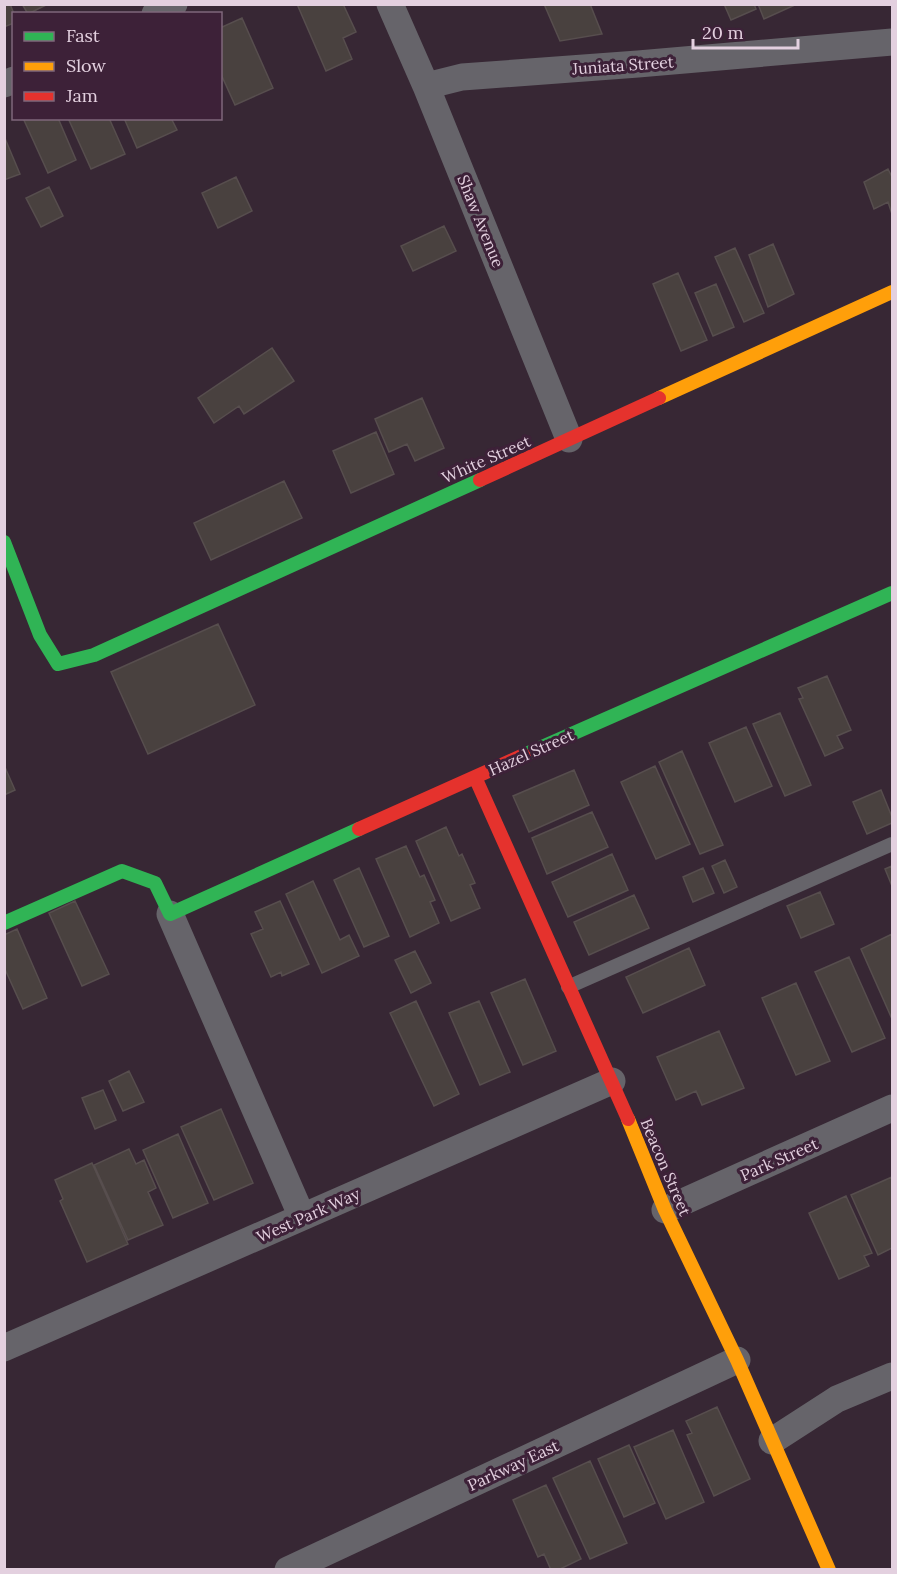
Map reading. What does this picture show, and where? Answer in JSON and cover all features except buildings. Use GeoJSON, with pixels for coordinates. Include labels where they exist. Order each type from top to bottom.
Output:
{"type":"FeatureCollection","features":[{"type":"Feature","properties":{"kind":"street"},"geometry":{"type":"LineString","coordinates":[[159,12],[174,4]]}},
{"type":"Feature","properties":{"kind":"street","name":"Shaw Avenue"},"geometry":{"type":"LineString","coordinates":[[390,4],[426,86],[569,439]]}},
{"type":"Feature","properties":{"kind":"street","name":"Juniata Street"},"geometry":{"type":"LineString","coordinates":[[426,86],[462,76],[638,64],[892,42]]}},
{"type":"Feature","properties":{"kind":"street","name":"White Street"},"geometry":{"type":"LineString","coordinates":[[4,542],[40,635],[58,664],[94,656],[892,292]]}},
{"type":"Feature","properties":{"kind":"street","name":"Hazel Street"},"geometry":{"type":"LineString","coordinates":[[170,914],[892,593]]}},
{"type":"Feature","properties":{"kind":"street","name":"Beacon Street"},"geometry":{"type":"LineString","coordinates":[[475,777],[612,1081],[665,1210],[737,1360],[829,1569]]}},
{"type":"Feature","properties":{"kind":"street"},"geometry":{"type":"LineString","coordinates":[[4,923],[122,871],[155,883],[302,1217]]}},
{"type":"Feature","properties":{"kind":"street","name":"West Park Way"},"geometry":{"type":"LineString","coordinates":[[4,1348],[612,1081]]}},
{"type":"Feature","properties":{"kind":"street","name":"Park Street"},"geometry":{"type":"LineString","coordinates":[[665,1210],[892,1108]]}},
{"type":"Feature","properties":{"kind":"street","name":"Parkway East"},"geometry":{"type":"LineString","coordinates":[[288,1569],[737,1360]]}},
{"type":"Feature","properties":{"kind":"street"},"geometry":{"type":"LineString","coordinates":[[772,1441],[837,1399],[892,1376]]}},
{"type":"Feature","properties":{"kind":"lane"},"geometry":{"type":"LineString","coordinates":[[568,987],[892,844]]}},
{"type":"Feature","properties":{"kind":"traffic: fast"},"geometry":{"type":"LineString","coordinates":[[4,542],[40,635],[58,664],[94,655],[480,480]]}},
{"type":"Feature","properties":{"kind":"traffic: fast"},"geometry":{"type":"LineString","coordinates":[[524,755],[892,593]]}},
{"type":"Feature","properties":{"kind":"traffic: fast"},"geometry":{"type":"LineString","coordinates":[[4,923],[122,871],[155,883],[170,914],[359,829]]}},
{"type":"Feature","properties":{"kind":"traffic: slow"},"geometry":{"type":"LineString","coordinates":[[659,398],[892,292]]}},
{"type":"Feature","properties":{"kind":"traffic: slow"},"geometry":{"type":"LineString","coordinates":[[628,1119],[665,1210],[737,1360],[829,1570]]}},
{"type":"Feature","properties":{"kind":"traffic: jam"},"geometry":{"type":"LineString","coordinates":[[480,480],[659,398]]}},
{"type":"Feature","properties":{"kind":"traffic: jam"},"geometry":{"type":"LineString","coordinates":[[359,829],[524,755]]}},
{"type":"Feature","properties":{"kind":"traffic: jam"},"geometry":{"type":"LineString","coordinates":[[475,777],[628,1119]]}}]}
